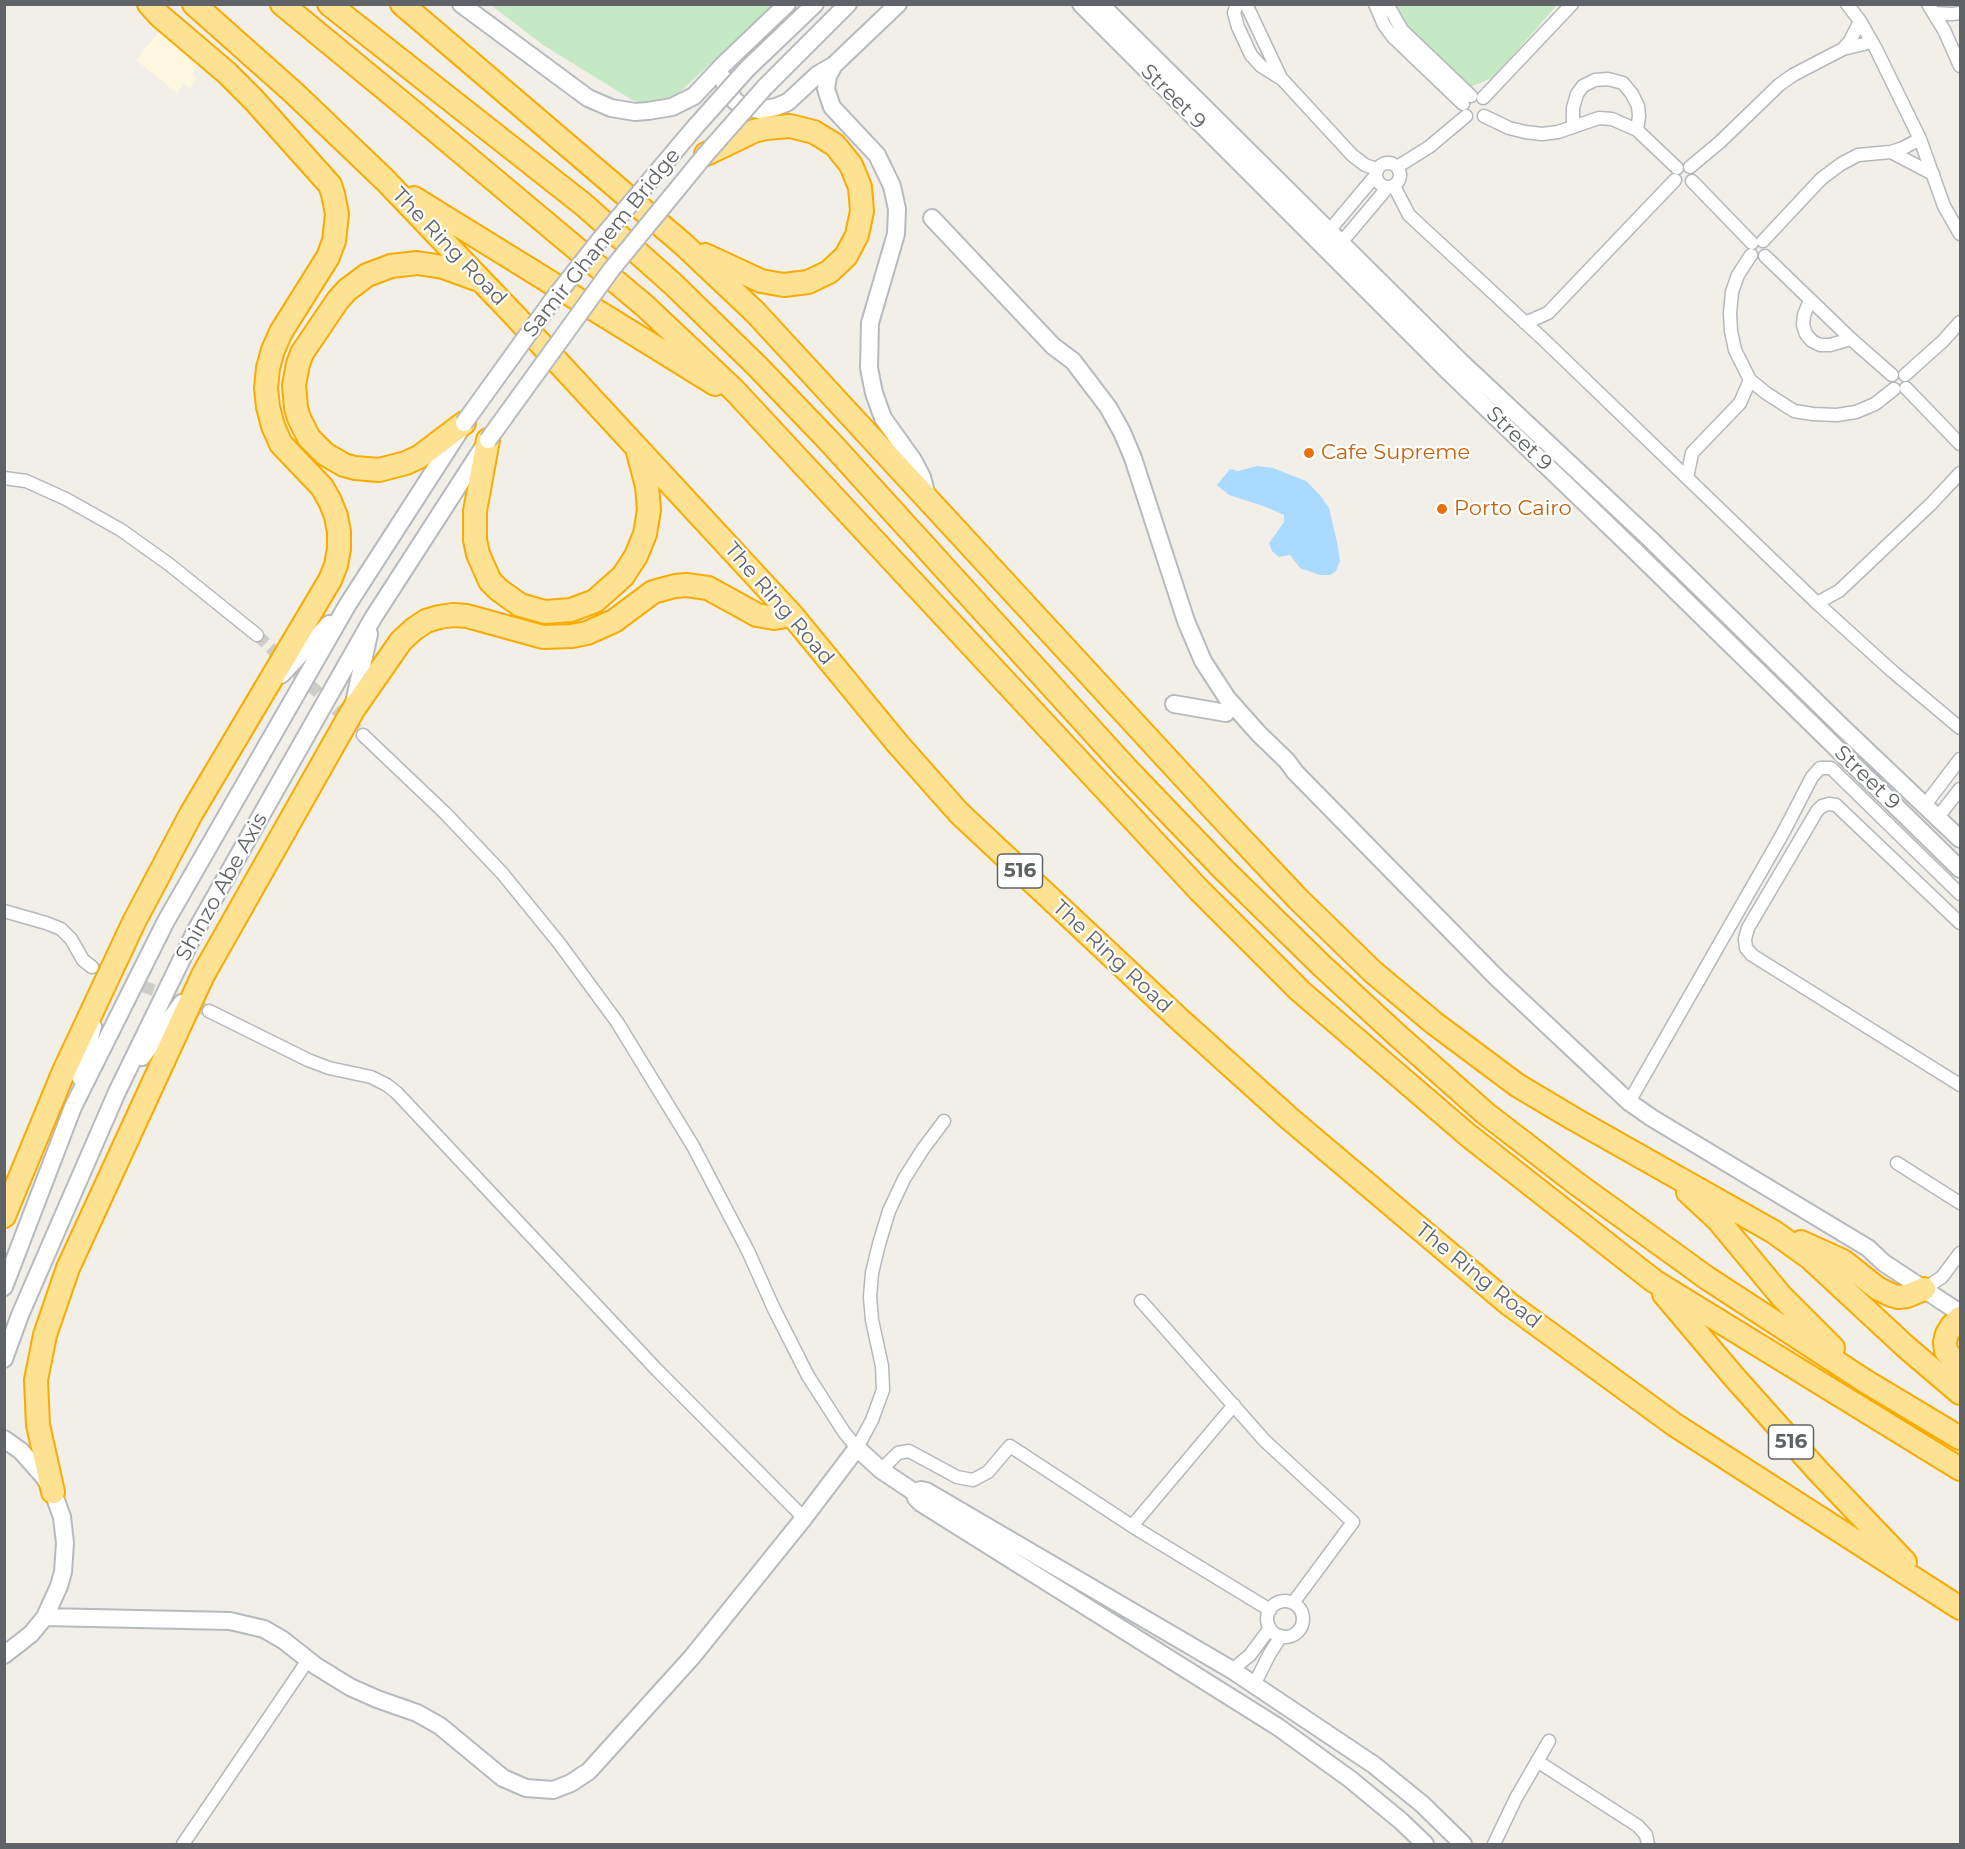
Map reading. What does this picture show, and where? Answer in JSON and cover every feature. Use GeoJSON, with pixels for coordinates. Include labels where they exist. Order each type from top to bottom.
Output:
{"type":"FeatureCollection","features":[{"type":"Feature","properties":{"kind":"highway"},"geometry":{"type":"LineString","coordinates":[[4,1216],[64,1071],[162,867],[330,580],[339,549],[338,524],[330,501],[322,486],[281,444],[273,426],[266,388],[273,350],[281,332],[331,249],[337,224],[336,204],[330,185],[260,106],[227,73],[149,4]]}},
{"type":"Feature","properties":{"kind":"highway","name":"The Ring Road"},"geometry":{"type":"LineString","coordinates":[[194,4],[294,93],[385,180],[482,281],[792,615],[897,743],[959,813],[1178,1018],[1317,1142],[1509,1304],[1666,1419],[1960,1608]]}},
{"type":"Feature","properties":{"kind":"highway","name":"516"},"geometry":{"type":"LineString","coordinates":[[282,4],[645,306],[734,390],[1199,890],[1292,983],[1469,1136],[1654,1281],[1960,1469]]}},
{"type":"Feature","properties":{"kind":"highway"},"geometry":{"type":"LineString","coordinates":[[329,4],[584,205],[698,309],[829,441],[1126,768],[1223,869],[1320,964],[1485,1113],[1577,1184],[1707,1278],[1865,1381],[1960,1438]]}},
{"type":"Feature","properties":{"kind":"highway"},"geometry":{"type":"LineString","coordinates":[[402,4],[683,244],[755,312],[1218,814],[1298,899],[1373,972],[1434,1023],[1517,1085],[1774,1232],[1810,1258],[1906,1347],[1960,1393]]}},
{"type":"Feature","properties":{"kind":"highway"},"geometry":{"type":"LineString","coordinates":[[683,244],[750,277],[773,284],[796,285],[819,278],[838,265],[852,246],[861,223],[862,199],[856,176],[844,154],[814,132],[790,126],[766,128],[754,131],[706,154]]}},
{"type":"Feature","properties":{"kind":"highway"},"geometry":{"type":"LineString","coordinates":[[385,180],[702,377],[734,390]]}},
{"type":"Feature","properties":{"kind":"highway"},"geometry":{"type":"LineString","coordinates":[[464,423],[419,457],[393,467],[366,470],[344,465],[325,454],[309,438],[296,408],[294,385],[302,353],[338,300],[357,282],[379,270],[404,264],[430,264],[482,281]]}},
{"type":"Feature","properties":{"kind":"highway"},"geometry":{"type":"LineString","coordinates":[[488,440],[475,511],[474,525],[478,554],[490,581],[509,598],[520,605],[545,612],[571,610],[595,601],[615,585],[636,556],[648,522],[647,486],[637,448]]}},
{"type":"Feature","properties":{"kind":"highway"},"geometry":{"type":"LineString","coordinates":[[53,1492],[38,1425],[36,1395],[38,1365],[45,1335],[68,1268],[203,975],[353,710],[401,641],[426,621],[453,615],[467,616],[529,634],[550,637],[572,636],[594,631],[614,621],[653,592],[686,585],[708,588],[757,615],[774,618],[792,615]]}},
{"type":"Feature","properties":{"kind":"highway"},"geometry":{"type":"LineString","coordinates":[[1657,1165],[1718,1220],[1782,1297],[1865,1381]]}},
{"type":"Feature","properties":{"kind":"highway"},"geometry":{"type":"LineString","coordinates":[[1774,1232],[1810,1245],[1843,1261],[1877,1288],[1891,1295],[1907,1296],[1928,1287]]}},
{"type":"Feature","properties":{"kind":"highway","name":"516"},"geometry":{"type":"LineString","coordinates":[[1654,1281],[1811,1464],[1937,1594]]}},
{"type":"Feature","properties":{"kind":"highway"},"geometry":{"type":"LineString","coordinates":[[1960,1318],[1947,1334],[1946,1351],[1960,1367]]}},
{"type":"Feature","properties":{"kind":"street"},"geometry":{"type":"LineString","coordinates":[[461,4],[588,98],[611,108],[635,112],[672,107],[694,96],[787,4]]}},
{"type":"Feature","properties":{"kind":"street","name":"Samir Ghanem Bridge"},"geometry":{"type":"LineString","coordinates":[[464,423],[566,284],[647,183],[747,69],[815,4]]}},
{"type":"Feature","properties":{"kind":"street","name":"Samir Ghanem Bridge"},"geometry":{"type":"LineString","coordinates":[[488,440],[611,270],[706,154],[765,87],[848,4]]}},
{"type":"Feature","properties":{"kind":"street"},"geometry":{"type":"LineString","coordinates":[[898,4],[834,65],[826,82],[829,102],[877,155],[888,175],[895,197],[896,234],[873,308],[868,338],[869,368],[874,393],[883,418],[918,468],[928,500]]}},
{"type":"Feature","properties":{"kind":"street","name":"Street 9"},"geometry":{"type":"LineString","coordinates":[[1081,4],[1455,367],[1648,537],[1960,839]]}},
{"type":"Feature","properties":{"kind":"street","name":"Street 9"},"geometry":{"type":"LineString","coordinates":[[1100,4],[1334,238],[1455,367],[1633,549],[1960,869]]}},
{"type":"Feature","properties":{"kind":"street"},"geometry":{"type":"LineString","coordinates":[[1237,4],[1234,14],[1251,55],[1262,66],[1281,78],[1352,155],[1376,173],[1378,182],[1382,186],[1391,187]]}},
{"type":"Feature","properties":{"kind":"street"},"geometry":{"type":"LineString","coordinates":[[1246,4],[1281,78]]}},
{"type":"Feature","properties":{"kind":"street"},"geometry":{"type":"LineString","coordinates":[[1375,4],[1384,25],[1393,37],[1471,104],[1487,107],[1484,116],[1475,120],[1471,104],[1402,30],[1387,4]]}},
{"type":"Feature","properties":{"kind":"street"},"geometry":{"type":"LineString","coordinates":[[1397,167],[1429,147],[1572,4]]}},
{"type":"Feature","properties":{"kind":"street"},"geometry":{"type":"LineString","coordinates":[[1847,4],[1872,42],[1920,139],[1944,206],[1960,234]]}},
{"type":"Feature","properties":{"kind":"street"},"geometry":{"type":"LineString","coordinates":[[1931,9],[1952,14],[1960,12]]}},
{"type":"Feature","properties":{"kind":"street"},"geometry":{"type":"LineString","coordinates":[[1931,9],[1960,66]]}},
{"type":"Feature","properties":{"kind":"street"},"geometry":{"type":"LineString","coordinates":[[1843,49],[1860,21]]}},
{"type":"Feature","properties":{"kind":"street"},"geometry":{"type":"LineString","coordinates":[[1690,167],[1720,142],[1779,85],[1793,75],[1843,49],[1872,42]]}},
{"type":"Feature","properties":{"kind":"street"},"geometry":{"type":"LineString","coordinates":[[723,65],[723,80],[730,95],[742,106],[759,110],[788,102],[821,72],[834,65]]}},
{"type":"Feature","properties":{"kind":"street"},"geometry":{"type":"LineString","coordinates":[[1573,125],[1573,108],[1577,94],[1583,86],[1595,80],[1608,79],[1623,83],[1632,94],[1638,106],[1637,130]]}},
{"type":"Feature","properties":{"kind":"street"},"geometry":{"type":"LineString","coordinates":[[1484,116],[1509,128],[1534,133],[1558,132],[1599,118],[1612,119],[1637,130],[1683,185],[1692,182]]}},
{"type":"Feature","properties":{"kind":"street"},"geometry":{"type":"LineString","coordinates":[[1900,388],[1875,404],[1856,412],[1837,415],[1794,411],[1750,380],[1735,350],[1730,313],[1732,292],[1738,275],[1755,246],[1821,179],[1858,155],[1891,152],[1920,139]]}},
{"type":"Feature","properties":{"kind":"street"},"geometry":{"type":"LineString","coordinates":[[1891,152],[1933,174]]}},
{"type":"Feature","properties":{"kind":"street"},"geometry":{"type":"LineString","coordinates":[[1384,163],[1397,167],[1400,177],[1334,238],[1384,163]]}},
{"type":"Feature","properties":{"kind":"street"},"geometry":{"type":"LineString","coordinates":[[1525,323],[1548,313],[1686,165],[1693,172],[1692,182]]}},
{"type":"Feature","properties":{"kind":"street"},"geometry":{"type":"LineString","coordinates":[[1692,182],[1755,246],[1758,259],[1765,256],[1851,339],[1898,375]]}},
{"type":"Feature","properties":{"kind":"street"},"geometry":{"type":"LineString","coordinates":[[1391,187],[1409,215],[1543,339],[1816,603],[1960,728]]}},
{"type":"Feature","properties":{"kind":"street"},"geometry":{"type":"LineString","coordinates":[[932,218],[1053,346],[1073,361],[1121,452],[1184,644],[1201,676],[1226,712],[1276,762],[1295,772]]}},
{"type":"Feature","properties":{"kind":"street"},"geometry":{"type":"LineString","coordinates":[[1810,300],[1803,325],[1812,341],[1821,345],[1830,345],[1851,339]]}},
{"type":"Feature","properties":{"kind":"street"},"geometry":{"type":"LineString","coordinates":[[1543,339],[1548,313]]}},
{"type":"Feature","properties":{"kind":"street"},"geometry":{"type":"LineString","coordinates":[[1960,322],[1943,341],[1889,382],[1900,388],[1960,444]]}},
{"type":"Feature","properties":{"kind":"street"},"geometry":{"type":"LineString","coordinates":[[1667,460],[1692,453],[1740,403],[1750,380]]}},
{"type":"Feature","properties":{"kind":"street"},"geometry":{"type":"LineString","coordinates":[[1740,403],[1766,393]]}},
{"type":"Feature","properties":{"kind":"street"},"geometry":{"type":"LineString","coordinates":[[1095,399],[1115,419],[1128,444],[1186,621],[1203,661],[1227,698],[1287,760],[1295,772],[1497,978],[1629,1102],[1868,1248],[1884,1263],[1960,1301]]}},
{"type":"Feature","properties":{"kind":"street","name":"Shinzo Abe Axis"},"geometry":{"type":"LineString","coordinates":[[4,1287],[73,1107],[166,921],[348,604],[464,423]]}},
{"type":"Feature","properties":{"kind":"street","name":"Shinzo Abe Axis"},"geometry":{"type":"LineString","coordinates":[[4,1359],[20,1315],[117,1092],[195,932],[373,618],[488,440]]}},
{"type":"Feature","properties":{"kind":"street"},"geometry":{"type":"LineString","coordinates":[[1687,478],[1692,453]]}},
{"type":"Feature","properties":{"kind":"street"},"geometry":{"type":"LineString","coordinates":[[1816,603],[1839,591],[1960,473]]}},
{"type":"Feature","properties":{"kind":"street"},"geometry":{"type":"LineString","coordinates":[[4,478],[26,481],[66,499],[121,530],[170,565],[257,635]]}},
{"type":"Feature","properties":{"kind":"street"},"geometry":{"type":"LineString","coordinates":[[1633,549],[1648,537]]}},
{"type":"Feature","properties":{"kind":"street"},"geometry":{"type":"LineString","coordinates":[[1830,616],[1839,591]]}},
{"type":"Feature","properties":{"kind":"street"},"geometry":{"type":"LineString","coordinates":[[259,699],[348,604]]}},
{"type":"Feature","properties":{"kind":"street"},"geometry":{"type":"LineString","coordinates":[[353,710],[373,618]]}},
{"type":"Feature","properties":{"kind":"street"},"geometry":{"type":"LineString","coordinates":[[1174,704],[1226,712]]}},
{"type":"Feature","properties":{"kind":"street"},"geometry":{"type":"LineString","coordinates":[[1829,740],[1842,727]]}},
{"type":"Feature","properties":{"kind":"street"},"geometry":{"type":"LineString","coordinates":[[363,735],[445,813],[502,873],[560,943],[617,1022],[698,1155],[748,1251],[808,1376],[857,1448],[881,1470],[914,1492],[921,1503],[1278,1727],[1350,1779],[1401,1821],[1425,1845]]}},
{"type":"Feature","properties":{"kind":"street"},"geometry":{"type":"LineString","coordinates":[[1925,805],[1960,759]]}},
{"type":"Feature","properties":{"kind":"street"},"geometry":{"type":"LineString","coordinates":[[1629,1102],[1783,833],[1812,777],[1820,768],[1831,768],[1960,894]]}},
{"type":"Feature","properties":{"kind":"street"},"geometry":{"type":"LineString","coordinates":[[1938,817],[1960,789]]}},
{"type":"Feature","properties":{"kind":"street"},"geometry":{"type":"LineString","coordinates":[[1960,923],[1836,805],[1829,804],[1817,811],[1748,928],[1745,939],[1746,948],[1752,955],[1960,1086]]}},
{"type":"Feature","properties":{"kind":"street"},"geometry":{"type":"LineString","coordinates":[[4,911],[61,929],[71,939],[83,960],[93,967]]}},
{"type":"Feature","properties":{"kind":"street"},"geometry":{"type":"LineString","coordinates":[[117,1092],[203,975]]}},
{"type":"Feature","properties":{"kind":"street"},"geometry":{"type":"LineString","coordinates":[[73,1107],[103,987]]}},
{"type":"Feature","properties":{"kind":"street"},"geometry":{"type":"LineString","coordinates":[[209,1011],[308,1060],[329,1068],[371,1077],[397,1093],[657,1370],[804,1518]]}},
{"type":"Feature","properties":{"kind":"street"},"geometry":{"type":"LineString","coordinates":[[45,1617],[242,1623],[272,1633],[284,1640],[308,1660],[350,1687],[429,1719],[511,1782],[535,1790],[561,1787],[580,1777],[597,1763],[692,1657],[804,1518],[857,1448],[873,1420],[883,1390],[882,1366],[874,1332],[870,1297],[872,1273],[890,1210],[904,1179],[922,1149],[944,1121]]}},
{"type":"Feature","properties":{"kind":"street"},"geometry":{"type":"LineString","coordinates":[[1898,1163],[1960,1203]]}},
{"type":"Feature","properties":{"kind":"street"},"geometry":{"type":"LineString","coordinates":[[1928,1287],[1951,1267],[1960,1253]]}},
{"type":"Feature","properties":{"kind":"street"},"geometry":{"type":"LineString","coordinates":[[1928,1287],[1960,1313]]}},
{"type":"Feature","properties":{"kind":"street"},"geometry":{"type":"LineString","coordinates":[[1141,1301],[1276,1453],[1353,1521],[1293,1603]]}},
{"type":"Feature","properties":{"kind":"street"},"geometry":{"type":"LineString","coordinates":[[1132,1526],[1233,1405]]}},
{"type":"Feature","properties":{"kind":"street"},"geometry":{"type":"LineString","coordinates":[[4,1439],[33,1463],[53,1492],[62,1517],[65,1538],[65,1558],[59,1586],[45,1617],[31,1634],[4,1655]]}},
{"type":"Feature","properties":{"kind":"street"},"geometry":{"type":"LineString","coordinates":[[881,1470],[898,1453],[909,1451],[957,1477],[973,1480],[988,1472],[1010,1446],[1132,1526],[1270,1610]]}},
{"type":"Feature","properties":{"kind":"street"},"geometry":{"type":"LineString","coordinates":[[914,1492],[926,1491],[1232,1670],[1374,1765],[1422,1804],[1463,1845]]}},
{"type":"Feature","properties":{"kind":"street"},"geometry":{"type":"LineString","coordinates":[[1278,1603],[1293,1603],[1302,1614],[1302,1623],[1294,1634],[1281,1636],[1270,1628],[1268,1619],[1270,1610],[1278,1603]]}},
{"type":"Feature","properties":{"kind":"street"},"geometry":{"type":"LineString","coordinates":[[1232,1670],[1250,1655],[1270,1628]]}},
{"type":"Feature","properties":{"kind":"street"},"geometry":{"type":"LineString","coordinates":[[1254,1685],[1281,1636]]}},
{"type":"Feature","properties":{"kind":"street"},"geometry":{"type":"LineString","coordinates":[[183,1845],[308,1660]]}},
{"type":"Feature","properties":{"kind":"street"},"geometry":{"type":"LineString","coordinates":[[1494,1845],[1516,1798],[1549,1741]]}},
{"type":"Feature","properties":{"kind":"street"},"geometry":{"type":"LineString","coordinates":[[1537,1761],[1638,1826],[1646,1835],[1648,1845]]}},
{"type":"Feature","properties":{"kind":"shaded area"},"geometry":{"type":"Polygon","coordinates":[[[159,32],[199,65],[192,74],[197,78],[190,88],[184,84],[177,93],[136,60],[159,32]]]}},
{"type":"Feature","properties":{"kind":"green space"},"geometry":{"type":"Polygon","coordinates":[[[491,5],[772,5],[678,94],[651,105],[634,101],[543,45],[491,5]]]}},
{"type":"Feature","properties":{"kind":"green space"},"geometry":{"type":"Polygon","coordinates":[[[1395,5],[1557,5],[1494,77],[1470,87],[1401,21],[1395,5]]]}},
{"type":"Feature","properties":{"kind":"water"},"geometry":{"type":"Polygon","coordinates":[[[1257,466],[1273,468],[1306,481],[1320,495],[1329,508],[1337,542],[1340,561],[1336,571],[1330,575],[1320,575],[1300,568],[1290,555],[1279,557],[1272,551],[1269,543],[1284,522],[1284,515],[1229,495],[1217,485],[1230,469],[1238,471],[1257,466]]]}},
{"type":"Feature","properties":{"kind":"tunnel"},"geometry":{"type":"LineString","coordinates":[[257,635],[363,735]]}},
{"type":"Feature","properties":{"kind":"tunnel"},"geometry":{"type":"LineString","coordinates":[[92,967],[209,1011]]}},
{"type":"Feature","properties":{"kind":"place","name":"Cafe Supreme"},"geometry":{"type":"Point","coordinates":[1309,453]}},
{"type":"Feature","properties":{"kind":"place","name":"Porto Cairo"},"geometry":{"type":"Point","coordinates":[1442,509]}}]}
